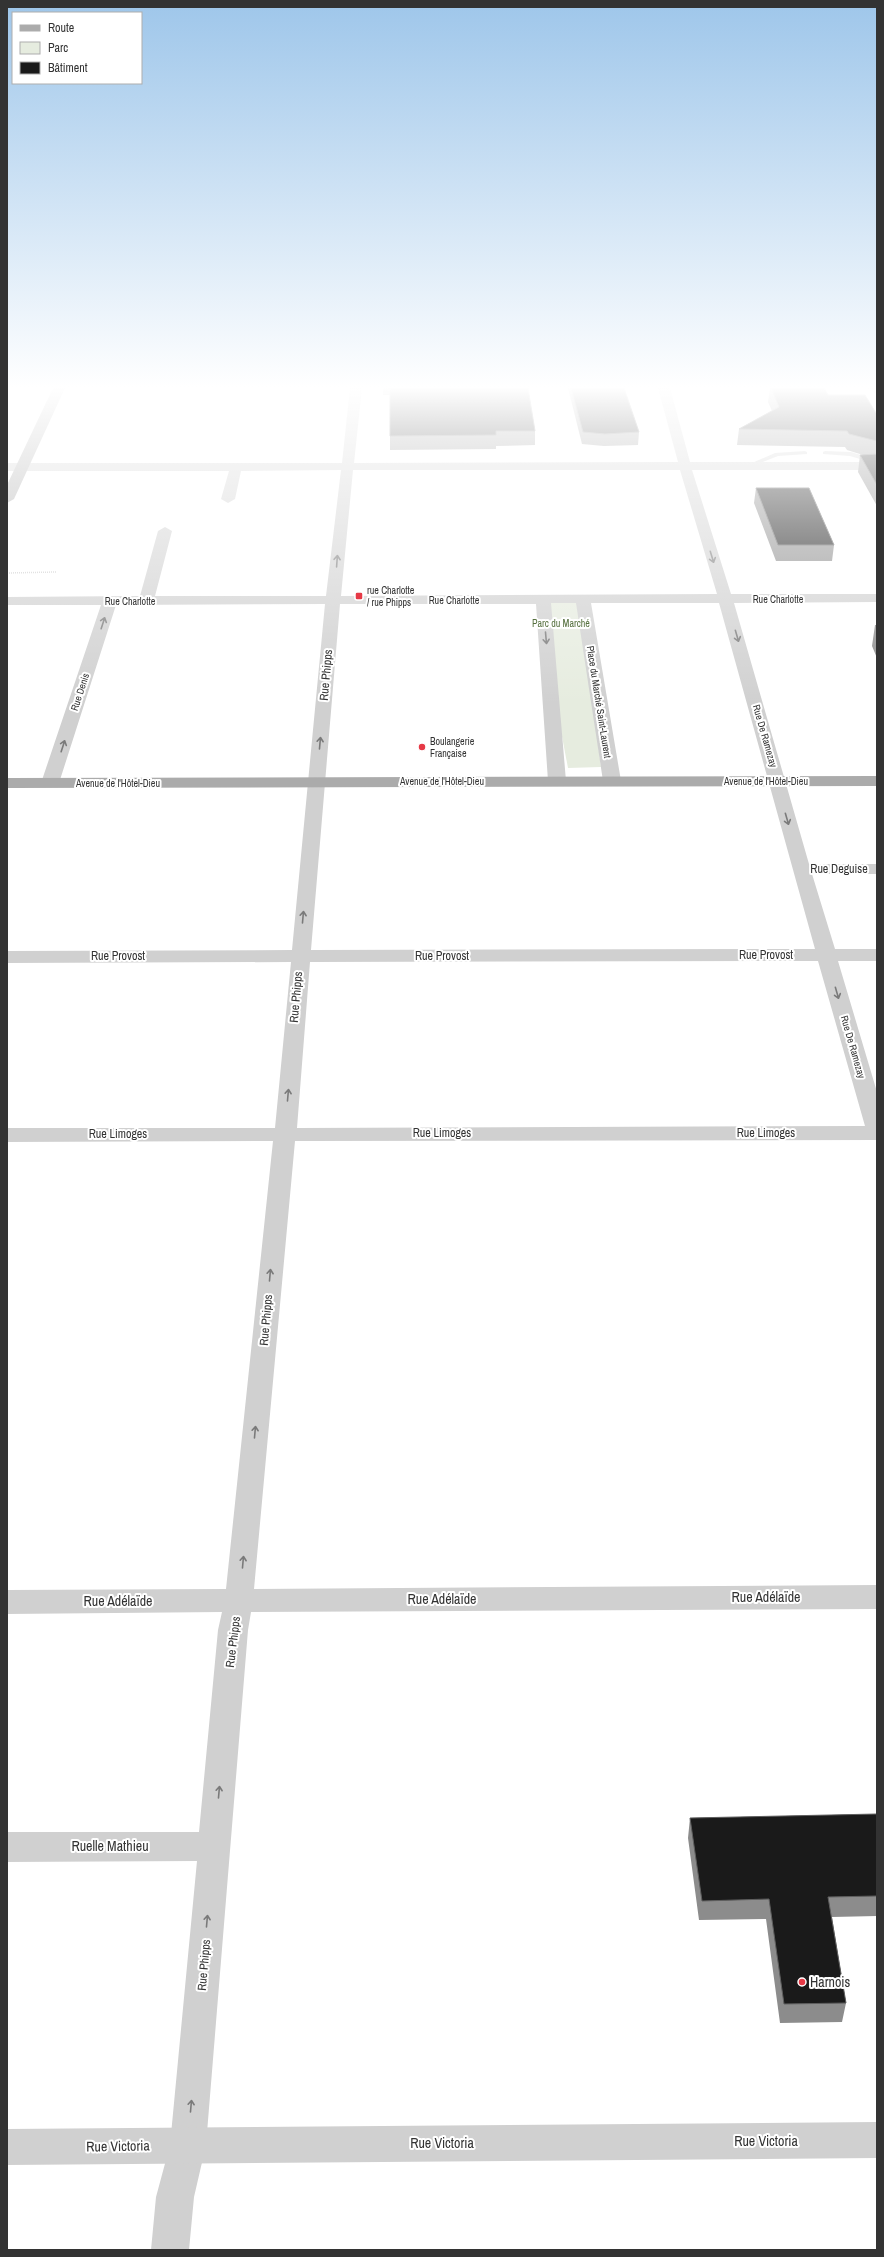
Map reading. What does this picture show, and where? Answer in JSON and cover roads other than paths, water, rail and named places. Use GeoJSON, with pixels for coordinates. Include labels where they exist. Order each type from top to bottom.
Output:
{"type":"FeatureCollection","features":[{"type":"Feature","properties":{"kind":"main road","name":"Avenue de l'Hôtel-Dieu"},"geometry":{"type":"LineString","coordinates":[[7,783],[877,781]]}},
{"type":"Feature","properties":{"kind":"street"},"geometry":{"type":"LineString","coordinates":[[228,499],[229,493]]}},
{"type":"Feature","properties":{"kind":"street","name":"Rue Phipps"},"geometry":{"type":"LineString","coordinates":[[170,2250],[175,2197],[188,2145],[233,1630],[239,1601],[284,1134],[299,956],[344,493]]}},
{"type":"Feature","properties":{"kind":"street","name":"Rue De Ramezay"},"geometry":{"type":"LineString","coordinates":[[693,493],[726,599],[801,869],[877,1129]]}},
{"type":"Feature","properties":{"kind":"street"},"geometry":{"type":"LineString","coordinates":[[146,601],[165,531]]}},
{"type":"Feature","properties":{"kind":"street","name":"Rue Charlotte"},"geometry":{"type":"LineString","coordinates":[[7,601],[877,598]]}},
{"type":"Feature","properties":{"kind":"street"},"geometry":{"type":"LineString","coordinates":[[543,599],[557,781]]}},
{"type":"Feature","properties":{"kind":"street","name":"Place du Marché Saint-Laurent"},"geometry":{"type":"LineString","coordinates":[[583,599],[612,781]]}},
{"type":"Feature","properties":{"kind":"street","name":"Rue Denis"},"geometry":{"type":"LineString","coordinates":[[50,783],[110,601]]}},
{"type":"Feature","properties":{"kind":"street","name":"Rue Deguise"},"geometry":{"type":"LineString","coordinates":[[801,869],[877,869]]}},
{"type":"Feature","properties":{"kind":"street","name":"Rue Provost"},"geometry":{"type":"LineString","coordinates":[[7,957],[877,955]]}},
{"type":"Feature","properties":{"kind":"street","name":"Rue Limoges"},"geometry":{"type":"LineString","coordinates":[[7,1135],[877,1133]]}},
{"type":"Feature","properties":{"kind":"street","name":"Rue Adélaïde"},"geometry":{"type":"LineString","coordinates":[[7,1602],[877,1597]]}},
{"type":"Feature","properties":{"kind":"street","name":"Ruelle Mathieu"},"geometry":{"type":"LineString","coordinates":[[7,1847],[214,1846]]}},
{"type":"Feature","properties":{"kind":"street","name":"Rue Victoria"},"geometry":{"type":"LineString","coordinates":[[7,2147],[877,2140]]}},
{"type":"Feature","properties":{"kind":"place","name":"rue Charlotte / rue Phipps"},"geometry":{"type":"Point","coordinates":[359,596]}},
{"type":"Feature","properties":{"kind":"place","name":"Boulangerie Française"},"geometry":{"type":"Point","coordinates":[422,747]}},
{"type":"Feature","properties":{"kind":"place","name":"Harnois"},"geometry":{"type":"Point","coordinates":[802,1982]}},
{"type":"Feature","properties":{"kind":"park label","name":"Parc du Marché"},"geometry":{"type":"Point","coordinates":[561,623]}}]}
